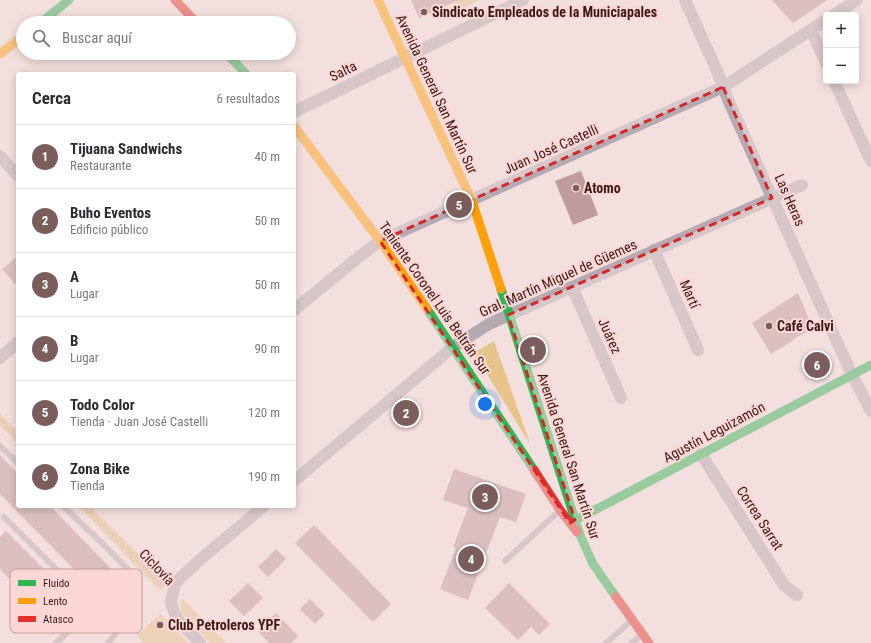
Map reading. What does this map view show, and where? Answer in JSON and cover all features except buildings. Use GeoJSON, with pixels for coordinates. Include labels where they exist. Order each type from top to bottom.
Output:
{"type":"FeatureCollection","features":[{"type":"Feature","properties":{"kind":"street"},"geometry":{"type":"LineString","coordinates":[[49,16],[69,0]]}},
{"type":"Feature","properties":{"kind":"street"},"geometry":{"type":"LineString","coordinates":[[175,0],[190,16]]}},
{"type":"Feature","properties":{"kind":"street","name":"Avenida General San Martín Sur"},"geometry":{"type":"LineString","coordinates":[[378,0],[472,201],[572,521],[593,564],[649,643]]}},
{"type":"Feature","properties":{"kind":"street","name":"Salta"},"geometry":{"type":"LineString","coordinates":[[296,111],[523,0]]}},
{"type":"Feature","properties":{"kind":"street","name":"Las Heras"},"geometry":{"type":"LineString","coordinates":[[685,0],[717,71],[729,102],[852,375],[871,411]]}},
{"type":"Feature","properties":{"kind":"street"},"geometry":{"type":"LineString","coordinates":[[839,12],[857,0]]}},
{"type":"Feature","properties":{"kind":"street","name":"Juan José Castelli"},"geometry":{"type":"LineString","coordinates":[[296,308],[380,241],[723,87],[823,22]]}},
{"type":"Feature","properties":{"kind":"street"},"geometry":{"type":"LineString","coordinates":[[811,30],[823,56]]}},
{"type":"Feature","properties":{"kind":"street"},"geometry":{"type":"LineString","coordinates":[[0,54],[16,41]]}},
{"type":"Feature","properties":{"kind":"street"},"geometry":{"type":"LineString","coordinates":[[233,60],[244,72]]}},
{"type":"Feature","properties":{"kind":"street"},"geometry":{"type":"LineString","coordinates":[[835,84],[871,161]]}},
{"type":"Feature","properties":{"kind":"street","name":"Teniente Coronel Luis Beltrán Sur"},"geometry":{"type":"LineString","coordinates":[[296,129],[380,241],[453,347],[560,510],[572,521]]}},
{"type":"Feature","properties":{"kind":"street"},"geometry":{"type":"LineString","coordinates":[[0,156],[16,174]]}},
{"type":"Feature","properties":{"kind":"street","name":"Gral. Martín Miguel de Güemes"},"geometry":{"type":"LineString","coordinates":[[296,479],[453,347],[489,324],[802,185]]}},
{"type":"Feature","properties":{"kind":"street","name":"Martí"},"geometry":{"type":"LineString","coordinates":[[654,250],[698,350]]}},
{"type":"Feature","properties":{"kind":"street","name":"Juárez"},"geometry":{"type":"LineString","coordinates":[[572,287],[620,398]]}},
{"type":"Feature","properties":{"kind":"street"},"geometry":{"type":"LineString","coordinates":[[0,358],[16,344]]}},
{"type":"Feature","properties":{"kind":"street","name":"Agustín Leguizamón"},"geometry":{"type":"LineString","coordinates":[[572,521],[871,365]]}},
{"type":"Feature","properties":{"kind":"street","name":"Correa Sarrat"},"geometry":{"type":"LineString","coordinates":[[701,454],[784,585],[797,595]]}},
{"type":"Feature","properties":{"kind":"street"},"geometry":{"type":"LineString","coordinates":[[200,643],[178,620],[173,609],[171,602],[175,584],[180,578],[262,508]]}},
{"type":"Feature","properties":{"kind":"lane"},"geometry":{"type":"LineString","coordinates":[[0,446],[16,461]]}},
{"type":"Feature","properties":{"kind":"lane"},"geometry":{"type":"LineString","coordinates":[[65,508],[127,569]]}},
{"type":"Feature","properties":{"kind":"lane"},"geometry":{"type":"LineString","coordinates":[[505,561],[560,510]]}},
{"type":"Feature","properties":{"kind":"lane"},"geometry":{"type":"LineString","coordinates":[[4,517],[56,569]]}},
{"type":"Feature","properties":{"kind":"lane"},"geometry":{"type":"LineString","coordinates":[[606,643],[632,620]]}},
{"type":"Feature","properties":{"kind":"lane"},"geometry":{"type":"LineString","coordinates":[[56,643],[67,633]]}},
{"type":"Feature","properties":{"kind":"lane"},"geometry":{"type":"LineString","coordinates":[[108,643],[113,639],[116,633]]}},
{"type":"Feature","properties":{"kind":"lane"},"geometry":{"type":"LineString","coordinates":[[632,643],[643,634]]}},
{"type":"Feature","properties":{"kind":"path"},"geometry":{"type":"LineString","coordinates":[[0,420],[16,437]]}},
{"type":"Feature","properties":{"kind":"path","name":"Ciclovía"},"geometry":{"type":"LineString","coordinates":[[86,508],[172,596]]}},
{"type":"Feature","properties":{"kind":"highlighted area"},"geometry":{"type":"Polygon","coordinates":[[[723,87],[772,198],[508,315],[575,520],[570,523],[380,241],[723,87]]]}},
{"type":"Feature","properties":{"kind":"shaded area"},"geometry":{"type":"Polygon","coordinates":[[[454,0],[479,0],[461,9],[454,0]]]}},
{"type":"Feature","properties":{"kind":"shaded area"},"geometry":{"type":"Polygon","coordinates":[[[494,341],[530,444],[474,353],[494,341]]]}},
{"type":"Feature","properties":{"kind":"shaded area"},"geometry":{"type":"Polygon","coordinates":[[[0,414],[16,430],[16,442],[0,426],[0,414]]]}},
{"type":"Feature","properties":{"kind":"shaded area"},"geometry":{"type":"Polygon","coordinates":[[[80,508],[92,508],[167,583],[159,590],[142,572],[142,569],[139,569],[80,508]]]}},
{"type":"Feature","properties":{"kind":"shaded area"},"geometry":{"type":"Polygon","coordinates":[[[182,598],[226,643],[210,643],[182,613],[180,604],[182,598]]]}},
{"type":"Feature","properties":{"kind":"shaded area","name":"Club Petroleros YPF"},"geometry":{"type":"Polygon","coordinates":[[[161,614],[188,643],[143,643],[137,635],[142,633],[142,631],[161,614]]]}},
{"type":"Feature","properties":{"kind":"traffic: fast"},"geometry":{"type":"LineString","coordinates":[[49,16],[69,0]]}},
{"type":"Feature","properties":{"kind":"traffic: fast"},"geometry":{"type":"LineString","coordinates":[[233,60],[244,72]]}},
{"type":"Feature","properties":{"kind":"traffic: fast"},"geometry":{"type":"LineString","coordinates":[[501,289],[580,535],[593,564],[616,597]]}},
{"type":"Feature","properties":{"kind":"traffic: fast"},"geometry":{"type":"LineString","coordinates":[[427,309],[534,470]]}},
{"type":"Feature","properties":{"kind":"traffic: fast"},"geometry":{"type":"LineString","coordinates":[[570,523],[871,365]]}},
{"type":"Feature","properties":{"kind":"traffic: slow"},"geometry":{"type":"LineString","coordinates":[[378,0],[472,201],[501,289]]}},
{"type":"Feature","properties":{"kind":"traffic: slow"},"geometry":{"type":"LineString","coordinates":[[0,54],[16,41]]}},
{"type":"Feature","properties":{"kind":"traffic: slow"},"geometry":{"type":"LineString","coordinates":[[296,129],[380,241],[427,309]]}},
{"type":"Feature","properties":{"kind":"traffic: jam"},"geometry":{"type":"LineString","coordinates":[[175,0],[190,16]]}},
{"type":"Feature","properties":{"kind":"traffic: jam"},"geometry":{"type":"LineString","coordinates":[[534,470],[560,510],[577,532]]}},
{"type":"Feature","properties":{"kind":"traffic: jam"},"geometry":{"type":"LineString","coordinates":[[616,597],[649,643]]}},
{"type":"Feature","properties":{"kind":"place","name":"Sindicato Empleados de la Municiapales"},"geometry":{"type":"Point","coordinates":[424,12]}},
{"type":"Feature","properties":{"kind":"place","name":"Atomo"},"geometry":{"type":"Point","coordinates":[576,188]}},
{"type":"Feature","properties":{"kind":"place","name":"Todo Color"},"geometry":{"type":"Point","coordinates":[459,205]}},
{"type":"Feature","properties":{"kind":"place","name":"Café Calvi"},"geometry":{"type":"Point","coordinates":[769,326]}},
{"type":"Feature","properties":{"kind":"place","name":"Tijuana Sandwichs"},"geometry":{"type":"Point","coordinates":[533,350]}},
{"type":"Feature","properties":{"kind":"place","name":"Zona Bike"},"geometry":{"type":"Point","coordinates":[817,365]}},
{"type":"Feature","properties":{"kind":"place","name":"Buho Eventos"},"geometry":{"type":"Point","coordinates":[406,413]}},
{"type":"Feature","properties":{"kind":"place","name":"A"},"geometry":{"type":"Point","coordinates":[485,497]}},
{"type":"Feature","properties":{"kind":"place","name":"B"},"geometry":{"type":"Point","coordinates":[471,559]}},
{"type":"Feature","properties":{"kind":"place","name":"Club Petroleros YPF"},"geometry":{"type":"Point","coordinates":[160,625]}}]}
